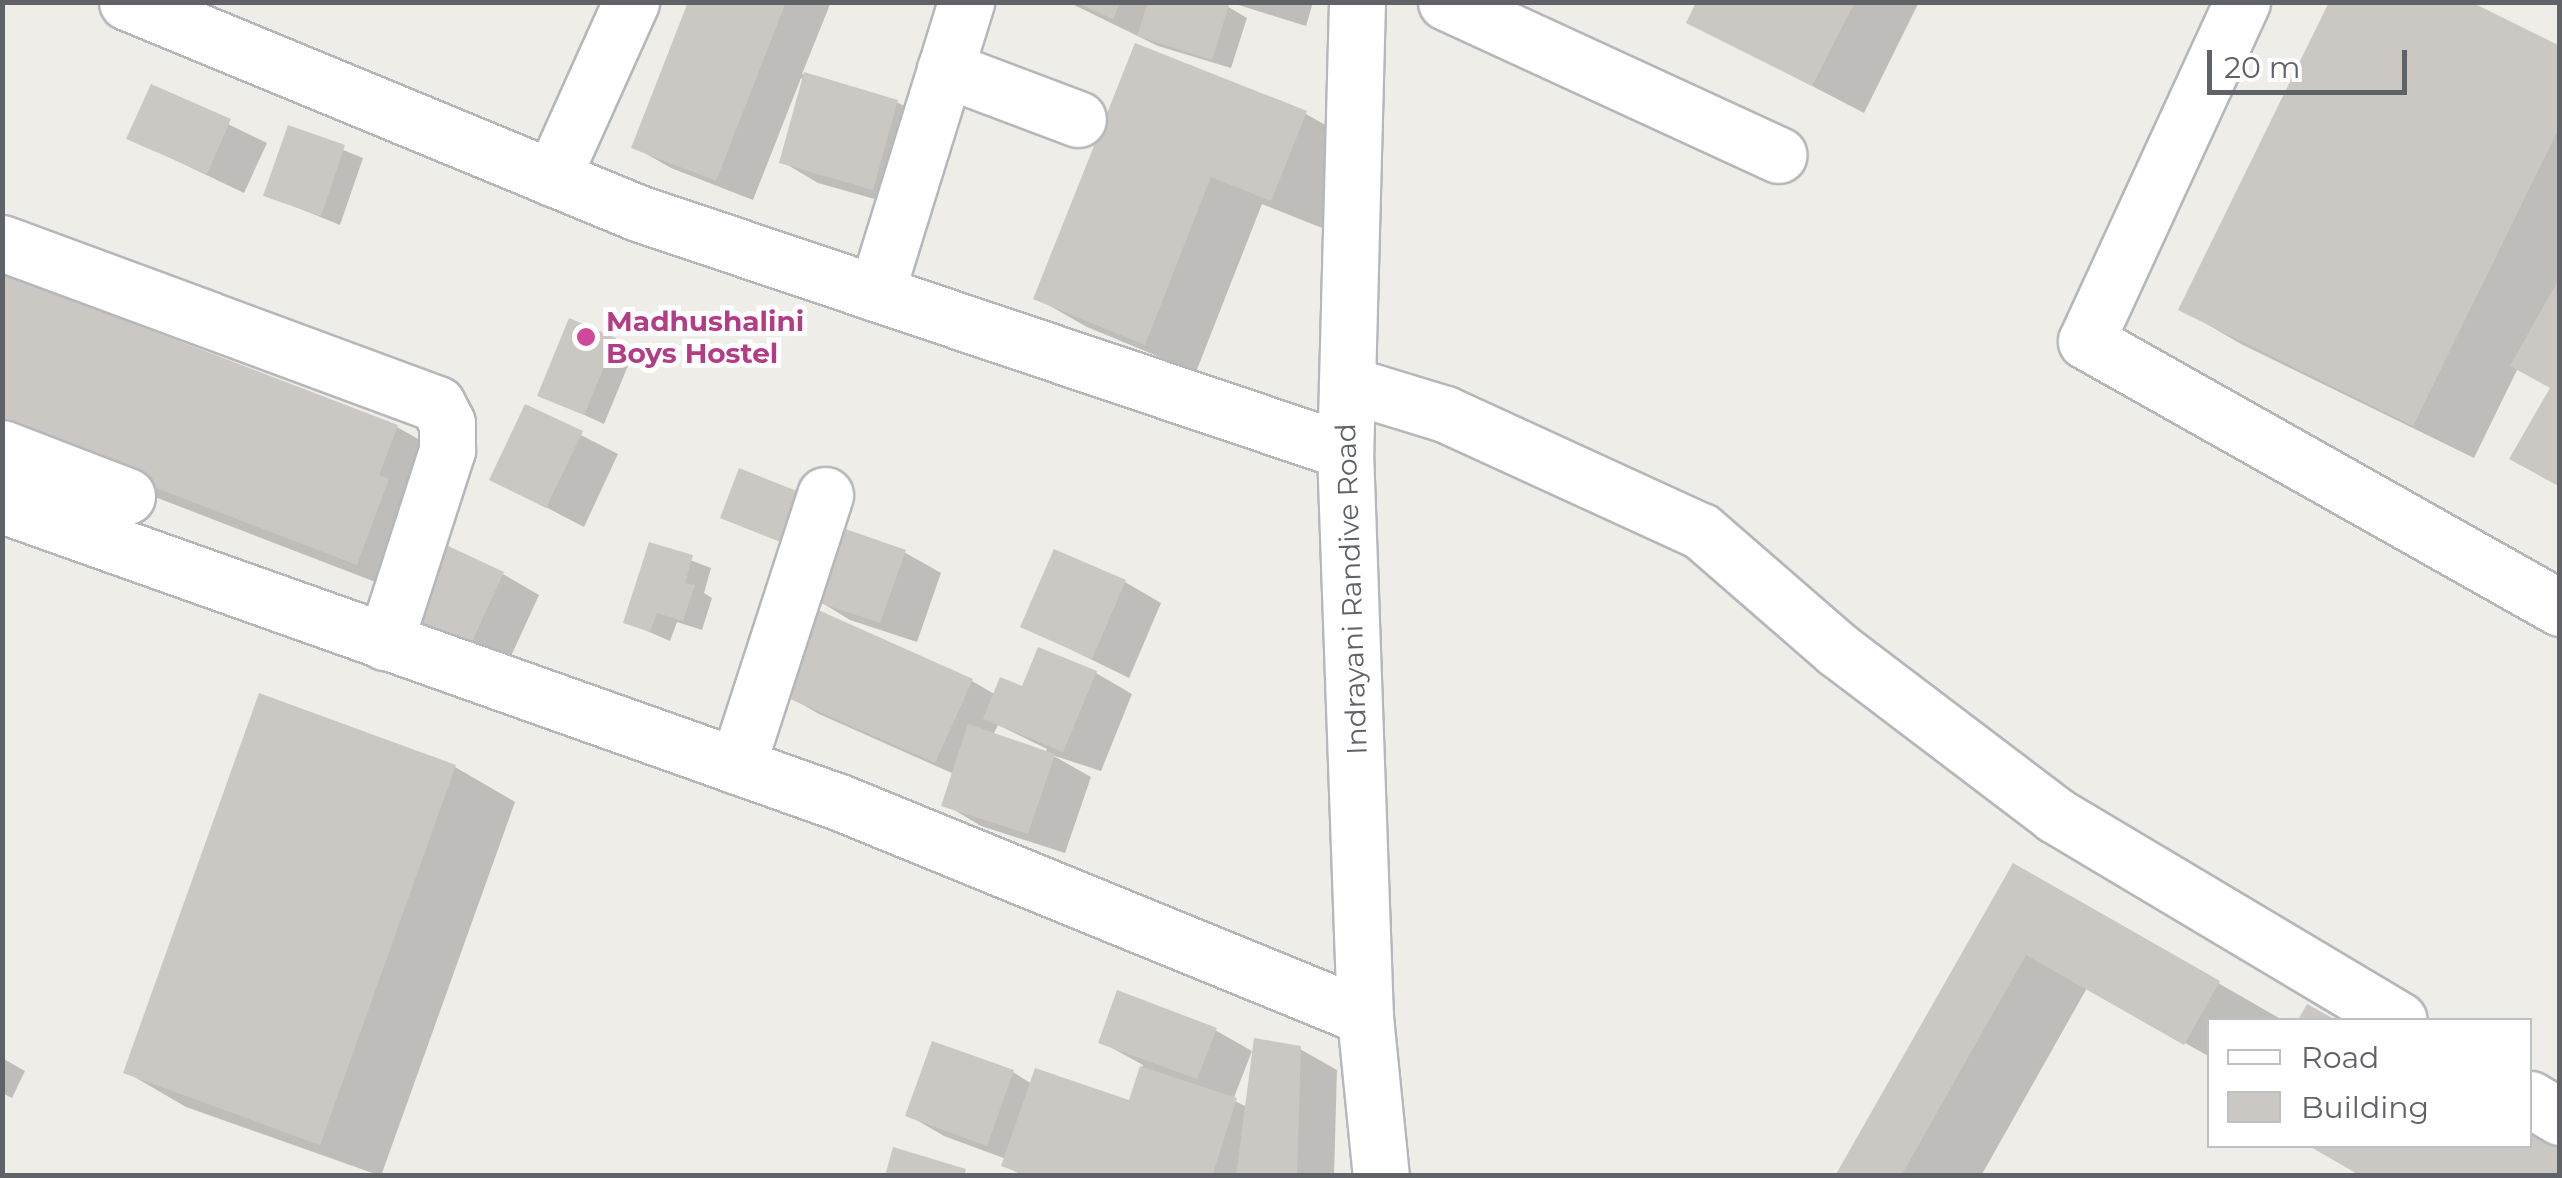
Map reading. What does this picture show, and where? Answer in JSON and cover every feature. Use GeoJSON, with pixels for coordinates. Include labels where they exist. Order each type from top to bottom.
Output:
{"type":"FeatureCollection","features":[{"type":"Feature","properties":{"kind":"street"},"geometry":{"type":"LineString","coordinates":[[127,2],[638,213],[1345,451]]}},
{"type":"Feature","properties":{"kind":"street"},"geometry":{"type":"LineString","coordinates":[[552,178],[631,2]]}},
{"type":"Feature","properties":{"kind":"street"},"geometry":{"type":"LineString","coordinates":[[876,293],[966,2]]}},
{"type":"Feature","properties":{"kind":"street","name":"Indrayani Randive Road"},"geometry":{"type":"LineString","coordinates":[[1357,2],[1345,451],[1365,1017],[1392,1169]]}},
{"type":"Feature","properties":{"kind":"street"},"geometry":{"type":"LineString","coordinates":[[1446,2],[1778,155]]}},
{"type":"Feature","properties":{"kind":"street"},"geometry":{"type":"LineString","coordinates":[[2242,2],[2086,341],[2560,608]]}},
{"type":"Feature","properties":{"kind":"street"},"geometry":{"type":"LineString","coordinates":[[945,68],[1078,118]]}},
{"type":"Feature","properties":{"kind":"street"},"geometry":{"type":"LineString","coordinates":[[2,243],[437,404],[447,423],[448,450],[385,642]]}},
{"type":"Feature","properties":{"kind":"street"},"geometry":{"type":"LineString","coordinates":[[1347,384],[1445,414],[1701,530],[1838,650],[2055,815],[2396,1018]]}},
{"type":"Feature","properties":{"kind":"street"},"geometry":{"type":"LineString","coordinates":[[2,448],[127,496]]}},
{"type":"Feature","properties":{"kind":"street"},"geometry":{"type":"LineString","coordinates":[[737,766],[824,496]]}},
{"type":"Feature","properties":{"kind":"street"},"geometry":{"type":"LineString","coordinates":[[2,504],[839,802],[1365,1017]]}},
{"type":"Feature","properties":{"kind":"street"},"geometry":{"type":"LineString","coordinates":[[2532,1100],[2560,1117]]}},
{"type":"Feature","properties":{"kind":"building"},"geometry":{"type":"Polygon","coordinates":[[[688,2],[786,2],[716,181],[631,148],[688,2]]]}},
{"type":"Feature","properties":{"kind":"building"},"geometry":{"type":"Polygon","coordinates":[[[1075,2],[1120,2],[1113,19],[1075,2]]]}},
{"type":"Feature","properties":{"kind":"building"},"geometry":{"type":"Polygon","coordinates":[[[1148,2],[1229,5],[1212,60],[1137,36],[1148,2]]]}},
{"type":"Feature","properties":{"kind":"building"},"geometry":{"type":"Polygon","coordinates":[[[1696,2],[1855,2],[1812,86],[1686,23],[1696,2]]]}},
{"type":"Feature","properties":{"kind":"building"},"geometry":{"type":"Polygon","coordinates":[[[2329,2],[2471,2],[2560,46],[2560,126],[2413,426],[2178,310],[2329,2]]]}},
{"type":"Feature","properties":{"kind":"building"},"geometry":{"type":"Polygon","coordinates":[[[1135,43],[1307,111],[1271,201],[1211,177],[1145,345],[1033,299],[1135,43]]]}},
{"type":"Feature","properties":{"kind":"building"},"geometry":{"type":"Polygon","coordinates":[[[804,72],[898,100],[873,190],[779,163],[804,72]]]}},
{"type":"Feature","properties":{"kind":"building"},"geometry":{"type":"Polygon","coordinates":[[[151,84],[231,119],[207,174],[126,139],[151,84]]]}},
{"type":"Feature","properties":{"kind":"building"},"geometry":{"type":"Polygon","coordinates":[[[288,125],[345,145],[321,216],[263,196],[288,125]]]}},
{"type":"Feature","properties":{"kind":"building"},"geometry":{"type":"Polygon","coordinates":[[[2,273],[398,425],[379,475],[389,479],[357,565],[2,429],[2,273]]]}},
{"type":"Feature","properties":{"kind":"building"},"geometry":{"type":"Polygon","coordinates":[[[2560,277],[2560,487],[2509,459],[2550,388],[2510,366],[2560,277]]]}},
{"type":"Feature","properties":{"kind":"building"},"geometry":{"type":"Polygon","coordinates":[[[569,318],[616,338],[584,415],[537,396],[569,318]]]}},
{"type":"Feature","properties":{"kind":"building"},"geometry":{"type":"Polygon","coordinates":[[[525,404],[583,431],[546,508],[489,480],[525,404]]]}},
{"type":"Feature","properties":{"kind":"building"},"geometry":{"type":"Polygon","coordinates":[[[739,468],[807,495],[788,545],[720,518],[739,468]]]}},
{"type":"Feature","properties":{"kind":"building"},"geometry":{"type":"Polygon","coordinates":[[[837,526],[906,550],[880,623],[811,600],[837,526]]]}},
{"type":"Feature","properties":{"kind":"building"},"geometry":{"type":"Polygon","coordinates":[[[649,542],[693,555],[685,583],[695,585],[683,621],[657,613],[650,632],[623,623],[649,542]]]}},
{"type":"Feature","properties":{"kind":"building"},"geometry":{"type":"Polygon","coordinates":[[[444,544],[504,572],[469,648],[408,621],[444,544]]]}},
{"type":"Feature","properties":{"kind":"building"},"geometry":{"type":"Polygon","coordinates":[[[1054,549],[1126,580],[1092,659],[1020,627],[1054,549]]]}},
{"type":"Feature","properties":{"kind":"building"},"geometry":{"type":"Polygon","coordinates":[[[816,609],[973,679],[935,763],[779,694],[816,609]]]}},
{"type":"Feature","properties":{"kind":"building"},"geometry":{"type":"Polygon","coordinates":[[[1038,647],[1097,671],[1063,752],[983,719],[1000,677],[1022,686],[1038,647]]]}},
{"type":"Feature","properties":{"kind":"building"},"geometry":{"type":"Polygon","coordinates":[[[259,693],[456,765],[320,1145],[123,1073],[259,693]]]}},
{"type":"Feature","properties":{"kind":"building"},"geometry":{"type":"Polygon","coordinates":[[[968,724],[1055,754],[1028,834],[941,806],[968,724]]]}},
{"type":"Feature","properties":{"kind":"building"},"geometry":{"type":"Polygon","coordinates":[[[2013,863],[2220,981],[2184,1045],[2026,955],[1901,1176],[1835,1176],[2013,863]]]}},
{"type":"Feature","properties":{"kind":"building"},"geometry":{"type":"Polygon","coordinates":[[[1117,990],[1217,1028],[1197,1079],[1098,1043],[1117,990]]]}},
{"type":"Feature","properties":{"kind":"building"},"geometry":{"type":"Polygon","coordinates":[[[2307,1004],[2332,1018],[2299,1018],[2307,1004]]]}},
{"type":"Feature","properties":{"kind":"building"},"geometry":{"type":"Polygon","coordinates":[[[1254,1038],[1301,1046],[1297,1176],[1236,1176],[1254,1038]]]}},
{"type":"Feature","properties":{"kind":"building"},"geometry":{"type":"Polygon","coordinates":[[[932,1041],[1014,1070],[987,1146],[905,1116],[932,1041]]]}},
{"type":"Feature","properties":{"kind":"building"},"geometry":{"type":"Polygon","coordinates":[[[1140,1066],[1237,1098],[1212,1176],[1029,1176],[1001,1166],[1035,1068],[1129,1100],[1140,1066]]]}},
{"type":"Feature","properties":{"kind":"building"},"geometry":{"type":"Polygon","coordinates":[[[2532,1115],[2560,1132],[2560,1176],[2361,1176],[2312,1148],[2532,1148],[2532,1115]]]}},
{"type":"Feature","properties":{"kind":"building"},"geometry":{"type":"Polygon","coordinates":[[[893,1147],[966,1169],[964,1176],[885,1176],[893,1147]]]}},
{"type":"Feature","properties":{"kind":"place","name":"Madhushalini Boys Hostel"},"geometry":{"type":"Point","coordinates":[586,337]}}]}
